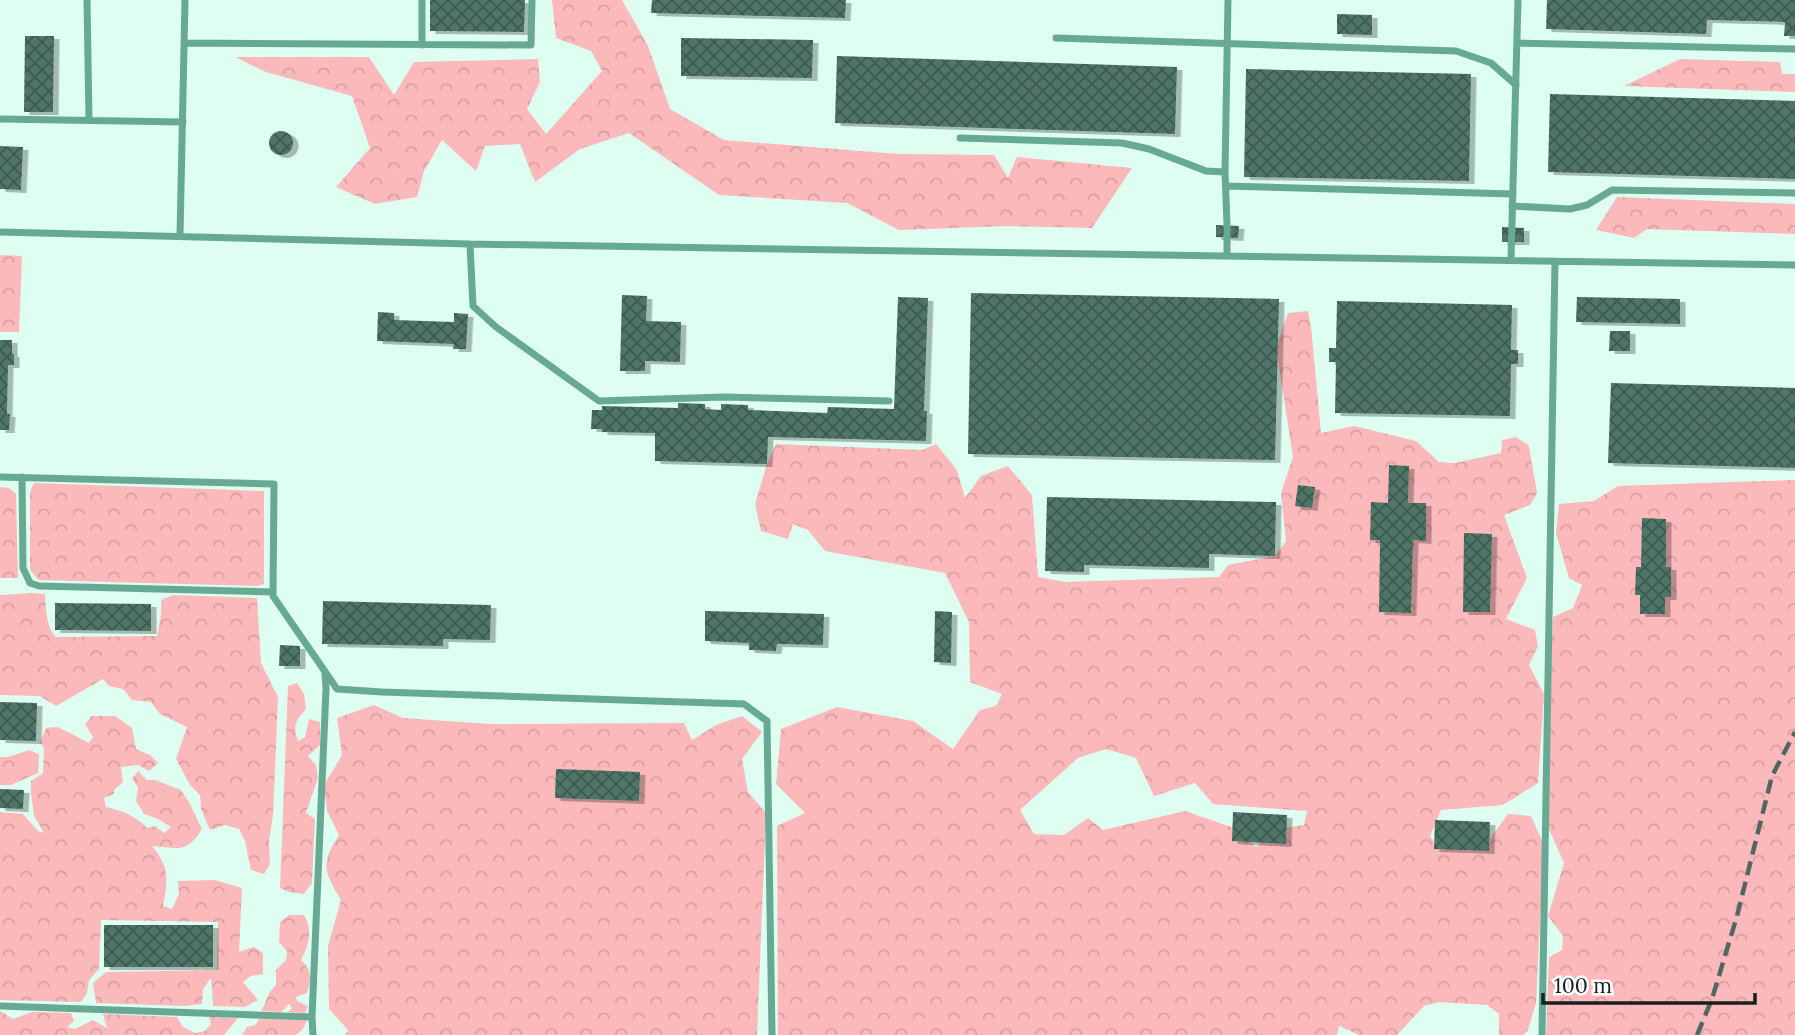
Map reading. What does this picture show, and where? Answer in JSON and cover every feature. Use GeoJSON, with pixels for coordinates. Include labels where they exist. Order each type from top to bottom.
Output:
{"type":"FeatureCollection","features":[{"type":"Feature","properties":{"kind":"lane"},"geometry":{"type":"LineString","coordinates":[[87,0],[89,120]]}},
{"type":"Feature","properties":{"kind":"lane"},"geometry":{"type":"LineString","coordinates":[[180,235],[185,0]]}},
{"type":"Feature","properties":{"kind":"lane"},"geometry":{"type":"LineString","coordinates":[[422,0],[422,45]]}},
{"type":"Feature","properties":{"kind":"lane"},"geometry":{"type":"LineString","coordinates":[[184,43],[531,46],[532,0]]}},
{"type":"Feature","properties":{"kind":"lane"},"geometry":{"type":"LineString","coordinates":[[1227,255],[1225,172],[1228,0]]}},
{"type":"Feature","properties":{"kind":"lane"},"geometry":{"type":"LineString","coordinates":[[1511,260],[1518,0]]}},
{"type":"Feature","properties":{"kind":"lane"},"geometry":{"type":"LineString","coordinates":[[1056,38],[1456,51],[1490,63],[1516,85]]}},
{"type":"Feature","properties":{"kind":"lane"},"geometry":{"type":"LineString","coordinates":[[1517,43],[1795,49]]}},
{"type":"Feature","properties":{"kind":"lane"},"geometry":{"type":"LineString","coordinates":[[0,119],[183,122]]}},
{"type":"Feature","properties":{"kind":"lane"},"geometry":{"type":"LineString","coordinates":[[960,138],[1122,143],[1149,149],[1206,171],[1225,172]]}},
{"type":"Feature","properties":{"kind":"lane"},"geometry":{"type":"LineString","coordinates":[[1226,186],[1513,194]]}},
{"type":"Feature","properties":{"kind":"lane"},"geometry":{"type":"LineString","coordinates":[[1513,206],[1570,209],[1587,205],[1612,190],[1795,193]]}},
{"type":"Feature","properties":{"kind":"lane"},"geometry":{"type":"LineString","coordinates":[[0,232],[470,244],[1795,265]]}},
{"type":"Feature","properties":{"kind":"lane"},"geometry":{"type":"LineString","coordinates":[[470,244],[473,306],[496,327],[598,401],[724,397],[889,401]]}},
{"type":"Feature","properties":{"kind":"lane"},"geometry":{"type":"LineString","coordinates":[[1542,1035],[1555,261]]}},
{"type":"Feature","properties":{"kind":"lane"},"geometry":{"type":"LineString","coordinates":[[0,477],[274,484],[273,596],[337,689],[744,704],[767,721],[772,1035]]}},
{"type":"Feature","properties":{"kind":"lane"},"geometry":{"type":"LineString","coordinates":[[22,477],[23,568],[30,583],[39,586],[273,592]]}},
{"type":"Feature","properties":{"kind":"lane"},"geometry":{"type":"LineString","coordinates":[[313,1035],[325,671]]}},
{"type":"Feature","properties":{"kind":"lane"},"geometry":{"type":"LineString","coordinates":[[0,1006],[312,1017]]}},
{"type":"Feature","properties":{"kind":"green space"},"geometry":{"type":"Polygon","coordinates":[[[552,0],[622,0],[648,46],[670,109],[724,140],[898,154],[994,155],[1008,178],[1017,157],[1132,168],[1092,228],[1007,226],[899,230],[847,203],[719,195],[629,133],[580,149],[535,182],[520,144],[485,146],[476,171],[442,140],[424,171],[417,197],[375,204],[336,187],[370,148],[352,96],[266,72],[235,57],[369,57],[394,95],[414,62],[538,59],[540,82],[527,109],[546,134],[602,71],[591,51],[556,38],[552,0]]]}},
{"type":"Feature","properties":{"kind":"green space"},"geometry":{"type":"Polygon","coordinates":[[[1680,59],[1780,62],[1782,74],[1795,74],[1795,92],[1624,86],[1680,59]]]}},
{"type":"Feature","properties":{"kind":"green space"},"geometry":{"type":"Polygon","coordinates":[[[1617,197],[1795,204],[1795,234],[1647,229],[1634,238],[1596,230],[1617,197]]]}},
{"type":"Feature","properties":{"kind":"green space"},"geometry":{"type":"Polygon","coordinates":[[[0,255],[22,256],[19,332],[0,332],[0,255]]]}},
{"type":"Feature","properties":{"kind":"green space"},"geometry":{"type":"Polygon","coordinates":[[[1308,311],[1321,433],[1354,426],[1416,441],[1439,462],[1455,463],[1501,453],[1502,440],[1516,437],[1529,446],[1537,493],[1530,505],[1504,515],[1527,578],[1506,619],[1535,630],[1538,646],[1529,665],[1544,694],[1538,783],[1503,805],[1441,810],[1430,836],[1438,848],[1483,848],[1508,814],[1531,816],[1544,845],[1536,1003],[1528,1030],[1523,1035],[1499,1035],[1499,1014],[1487,1005],[1439,1002],[1424,1006],[1397,1035],[1359,1035],[1339,1026],[1337,1035],[778,1035],[777,826],[805,813],[776,784],[781,729],[837,707],[913,721],[953,749],[980,710],[996,706],[1002,694],[970,682],[969,622],[945,573],[825,551],[808,530],[793,524],[788,539],[761,531],[755,504],[776,444],[922,450],[936,444],[957,470],[965,498],[981,476],[1008,466],[1032,495],[1038,577],[1065,582],[1219,577],[1228,565],[1275,556],[1286,541],[1281,493],[1293,457],[1276,347],[1288,313],[1308,311]],[[1106,749],[1078,758],[1020,810],[1034,834],[1064,835],[1088,818],[1103,830],[1185,811],[1237,829],[1256,847],[1277,829],[1304,825],[1307,811],[1213,804],[1195,783],[1154,796],[1136,758],[1106,749]]]}},
{"type":"Feature","properties":{"kind":"green space"},"geometry":{"type":"Polygon","coordinates":[[[1795,480],[1795,1035],[1546,1035],[1549,957],[1562,950],[1563,936],[1548,916],[1564,863],[1544,818],[1553,617],[1573,608],[1582,585],[1569,578],[1556,533],[1559,504],[1594,501],[1618,486],[1795,480]]]}},
{"type":"Feature","properties":{"kind":"green space"},"geometry":{"type":"Polygon","coordinates":[[[34,483],[264,491],[264,584],[258,586],[39,580],[30,570],[30,492],[34,483]]]}},
{"type":"Feature","properties":{"kind":"green space"},"geometry":{"type":"Polygon","coordinates":[[[0,487],[9,488],[16,494],[18,578],[0,578],[0,487]]]}},
{"type":"Feature","properties":{"kind":"green space"},"geometry":{"type":"Polygon","coordinates":[[[45,594],[48,623],[56,637],[157,636],[161,600],[173,595],[257,598],[261,663],[278,697],[273,816],[269,840],[270,864],[264,874],[251,870],[245,841],[239,829],[225,825],[210,830],[201,809],[200,795],[190,785],[176,759],[187,727],[160,714],[151,702],[132,700],[123,689],[109,686],[103,679],[56,706],[40,696],[0,695],[0,595],[45,594]]]}},
{"type":"Feature","properties":{"kind":"green space"},"geometry":{"type":"Polygon","coordinates":[[[297,683],[304,694],[306,709],[296,724],[298,741],[305,737],[309,719],[320,722],[320,745],[308,756],[316,765],[318,778],[306,813],[315,819],[312,883],[304,894],[280,888],[288,686],[297,683]]]}},
{"type":"Feature","properties":{"kind":"green space"},"geometry":{"type":"Polygon","coordinates":[[[374,705],[403,718],[490,724],[684,723],[692,740],[716,725],[742,716],[762,732],[742,759],[748,792],[766,813],[757,1035],[345,1035],[348,1030],[329,1009],[328,946],[341,900],[326,868],[329,853],[339,835],[327,811],[324,785],[342,755],[337,718],[374,705]]]}},
{"type":"Feature","properties":{"kind":"green space"},"geometry":{"type":"Polygon","coordinates":[[[92,716],[115,716],[132,728],[136,749],[150,755],[158,763],[149,771],[138,765],[121,767],[123,782],[114,790],[114,794],[104,798],[106,807],[129,814],[147,828],[155,826],[164,833],[171,827],[144,814],[136,801],[138,787],[132,779],[138,771],[147,780],[155,780],[181,790],[202,829],[192,842],[181,848],[152,846],[165,868],[166,889],[163,906],[172,909],[179,894],[178,881],[215,880],[242,888],[239,952],[254,947],[263,953],[263,974],[251,976],[243,982],[258,1000],[245,1007],[213,1006],[211,978],[203,989],[202,1004],[185,1006],[96,1003],[93,983],[106,972],[217,970],[218,922],[101,920],[99,969],[89,980],[87,993],[81,1002],[0,1000],[0,812],[23,814],[38,831],[44,833],[34,816],[31,781],[43,773],[44,748],[40,743],[46,728],[58,727],[89,743],[93,737],[85,724],[92,716]]]}},
{"type":"Feature","properties":{"kind":"green space"},"geometry":{"type":"Polygon","coordinates":[[[29,750],[39,754],[38,773],[11,785],[0,785],[0,757],[29,750]]]}},
{"type":"Feature","properties":{"kind":"green space"},"geometry":{"type":"Polygon","coordinates":[[[289,915],[304,915],[308,926],[308,943],[301,960],[309,972],[309,983],[307,993],[296,997],[297,1001],[308,1006],[305,1013],[288,1012],[292,1008],[289,1004],[281,1012],[261,1011],[276,985],[276,970],[286,960],[287,951],[279,942],[280,922],[289,915]]]}},
{"type":"Feature","properties":{"kind":"green space"},"geometry":{"type":"Polygon","coordinates":[[[0,1011],[13,1019],[32,1012],[71,1013],[74,1021],[67,1027],[75,1029],[93,1020],[107,1028],[103,1014],[177,1017],[183,1027],[195,1033],[205,1031],[211,1024],[209,1017],[238,1018],[224,1035],[0,1035],[0,1011]]]}},
{"type":"Feature","properties":{"kind":"green space"},"geometry":{"type":"Polygon","coordinates":[[[259,1019],[307,1020],[296,1035],[242,1035],[247,1027],[255,1025],[259,1019]]]}},
{"type":"Feature","properties":{"kind":"building"},"geometry":{"type":"Polygon","coordinates":[[[430,0],[525,0],[524,32],[430,31],[430,0]]]}},
{"type":"Feature","properties":{"kind":"building"},"geometry":{"type":"Polygon","coordinates":[[[652,0],[846,0],[845,18],[651,13],[652,0]]]}},
{"type":"Feature","properties":{"kind":"building"},"geometry":{"type":"Polygon","coordinates":[[[1547,0],[1795,0],[1795,36],[1784,36],[1785,22],[1707,20],[1706,34],[1546,29],[1547,0]]]}},
{"type":"Feature","properties":{"kind":"building"},"geometry":{"type":"Polygon","coordinates":[[[1337,14],[1372,15],[1372,35],[1337,34],[1337,14]]]}},
{"type":"Feature","properties":{"kind":"building"},"geometry":{"type":"Polygon","coordinates":[[[25,36],[54,36],[53,112],[24,112],[25,36]]]}},
{"type":"Feature","properties":{"kind":"building"},"geometry":{"type":"Polygon","coordinates":[[[681,38],[813,40],[812,78],[681,76],[681,38]]]}},
{"type":"Feature","properties":{"kind":"building"},"geometry":{"type":"Polygon","coordinates":[[[837,56],[1177,67],[1175,134],[835,123],[837,56]]]}},
{"type":"Feature","properties":{"kind":"building"},"geometry":{"type":"Polygon","coordinates":[[[1246,69],[1471,74],[1469,181],[1244,177],[1246,69]]]}},
{"type":"Feature","properties":{"kind":"building"},"geometry":{"type":"Polygon","coordinates":[[[1550,94],[1795,101],[1795,179],[1548,172],[1550,94]]]}},
{"type":"Feature","properties":{"kind":"building"},"geometry":{"type":"Polygon","coordinates":[[[281,131],[290,134],[293,143],[290,152],[281,155],[272,152],[269,143],[272,134],[281,131]]]}},
{"type":"Feature","properties":{"kind":"building"},"geometry":{"type":"Polygon","coordinates":[[[0,146],[23,147],[21,190],[0,189],[0,146]]]}},
{"type":"Feature","properties":{"kind":"building"},"geometry":{"type":"Polygon","coordinates":[[[1216,225],[1239,226],[1238,238],[1216,237],[1216,225]]]}},
{"type":"Feature","properties":{"kind":"building"},"geometry":{"type":"Polygon","coordinates":[[[1502,227],[1524,228],[1524,242],[1502,242],[1502,227]]]}},
{"type":"Feature","properties":{"kind":"building"},"geometry":{"type":"Polygon","coordinates":[[[971,293],[1279,299],[1275,460],[968,454],[971,293]]]}},
{"type":"Feature","properties":{"kind":"building"},"geometry":{"type":"Polygon","coordinates":[[[622,295],[647,296],[646,321],[681,322],[680,362],[645,361],[645,371],[620,371],[622,295]]]}},
{"type":"Feature","properties":{"kind":"building"},"geometry":{"type":"Polygon","coordinates":[[[898,297],[928,298],[924,411],[927,411],[926,441],[768,437],[767,464],[655,461],[655,433],[602,432],[602,429],[591,429],[592,410],[602,410],[602,406],[678,408],[678,403],[705,404],[705,409],[721,410],[721,404],[748,405],[748,410],[827,413],[828,407],[894,409],[898,297]]]}},
{"type":"Feature","properties":{"kind":"building"},"geometry":{"type":"Polygon","coordinates":[[[1577,297],[1680,299],[1680,324],[1576,322],[1577,297]]]}},
{"type":"Feature","properties":{"kind":"building"},"geometry":{"type":"Polygon","coordinates":[[[1337,301],[1512,305],[1511,350],[1518,350],[1518,364],[1511,364],[1510,416],[1335,413],[1336,362],[1329,362],[1329,348],[1336,348],[1337,301]]]}},
{"type":"Feature","properties":{"kind":"building"},"geometry":{"type":"Polygon","coordinates":[[[378,312],[394,313],[394,320],[454,322],[454,313],[468,314],[466,349],[453,349],[454,344],[377,341],[378,312]]]}},
{"type":"Feature","properties":{"kind":"building"},"geometry":{"type":"Polygon","coordinates":[[[1610,331],[1630,331],[1630,351],[1609,351],[1610,331]]]}},
{"type":"Feature","properties":{"kind":"building"},"geometry":{"type":"Polygon","coordinates":[[[0,340],[12,340],[14,354],[14,365],[8,365],[9,430],[0,430],[0,340]]]}},
{"type":"Feature","properties":{"kind":"building"},"geometry":{"type":"Polygon","coordinates":[[[1611,383],[1795,388],[1795,468],[1608,463],[1611,383]]]}},
{"type":"Feature","properties":{"kind":"building"},"geometry":{"type":"Polygon","coordinates":[[[1389,465],[1409,466],[1408,503],[1426,503],[1426,541],[1413,540],[1411,613],[1379,612],[1380,540],[1370,540],[1371,502],[1388,503],[1389,465]]]}},
{"type":"Feature","properties":{"kind":"building"},"geometry":{"type":"Polygon","coordinates":[[[1298,485],[1315,487],[1312,508],[1295,506],[1298,485]]]}},
{"type":"Feature","properties":{"kind":"building"},"geometry":{"type":"Polygon","coordinates":[[[1047,497],[1276,502],[1275,556],[1209,554],[1209,568],[1084,565],[1084,572],[1045,571],[1047,497]]]}},
{"type":"Feature","properties":{"kind":"building"},"geometry":{"type":"Polygon","coordinates":[[[1642,518],[1666,519],[1666,567],[1671,567],[1671,597],[1665,597],[1665,614],[1640,614],[1640,595],[1635,595],[1636,567],[1641,567],[1642,518]]]}},
{"type":"Feature","properties":{"kind":"building"},"geometry":{"type":"Polygon","coordinates":[[[1464,533],[1492,534],[1490,612],[1463,612],[1464,533]]]}},
{"type":"Feature","properties":{"kind":"building"},"geometry":{"type":"Polygon","coordinates":[[[323,601],[491,605],[490,640],[443,639],[443,646],[322,644],[323,601]]]}},
{"type":"Feature","properties":{"kind":"building"},"geometry":{"type":"Polygon","coordinates":[[[55,603],[151,604],[151,631],[55,630],[55,603]]]}},
{"type":"Feature","properties":{"kind":"building"},"geometry":{"type":"Polygon","coordinates":[[[705,611],[824,614],[823,645],[777,644],[776,651],[749,650],[749,643],[705,641],[705,611]]]}},
{"type":"Feature","properties":{"kind":"building"},"geometry":{"type":"Polygon","coordinates":[[[935,611],[952,612],[951,663],[934,662],[935,611]]]}},
{"type":"Feature","properties":{"kind":"building"},"geometry":{"type":"Polygon","coordinates":[[[280,645],[300,646],[300,666],[279,666],[280,645]]]}},
{"type":"Feature","properties":{"kind":"building"},"geometry":{"type":"Polygon","coordinates":[[[0,702],[37,703],[36,741],[0,740],[0,702]]]}},
{"type":"Feature","properties":{"kind":"building"},"geometry":{"type":"Polygon","coordinates":[[[556,769],[640,772],[639,801],[555,798],[556,769]]]}},
{"type":"Feature","properties":{"kind":"building"},"geometry":{"type":"Polygon","coordinates":[[[0,789],[24,790],[23,809],[0,808],[0,789]]]}},
{"type":"Feature","properties":{"kind":"building"},"geometry":{"type":"Polygon","coordinates":[[[1233,812],[1287,815],[1286,844],[1232,841],[1233,812]]]}},
{"type":"Feature","properties":{"kind":"building"},"geometry":{"type":"Polygon","coordinates":[[[1435,820],[1490,822],[1489,851],[1434,849],[1435,820]]]}},
{"type":"Feature","properties":{"kind":"building"},"geometry":{"type":"Polygon","coordinates":[[[104,925],[213,925],[213,967],[104,967],[104,925]]]}},
{"type":"Feature","properties":{"kind":"railway"},"geometry":{"type":"LineString","coordinates":[[1697,1035],[1712,999],[1737,916],[1772,776],[1795,732]]}}]}
